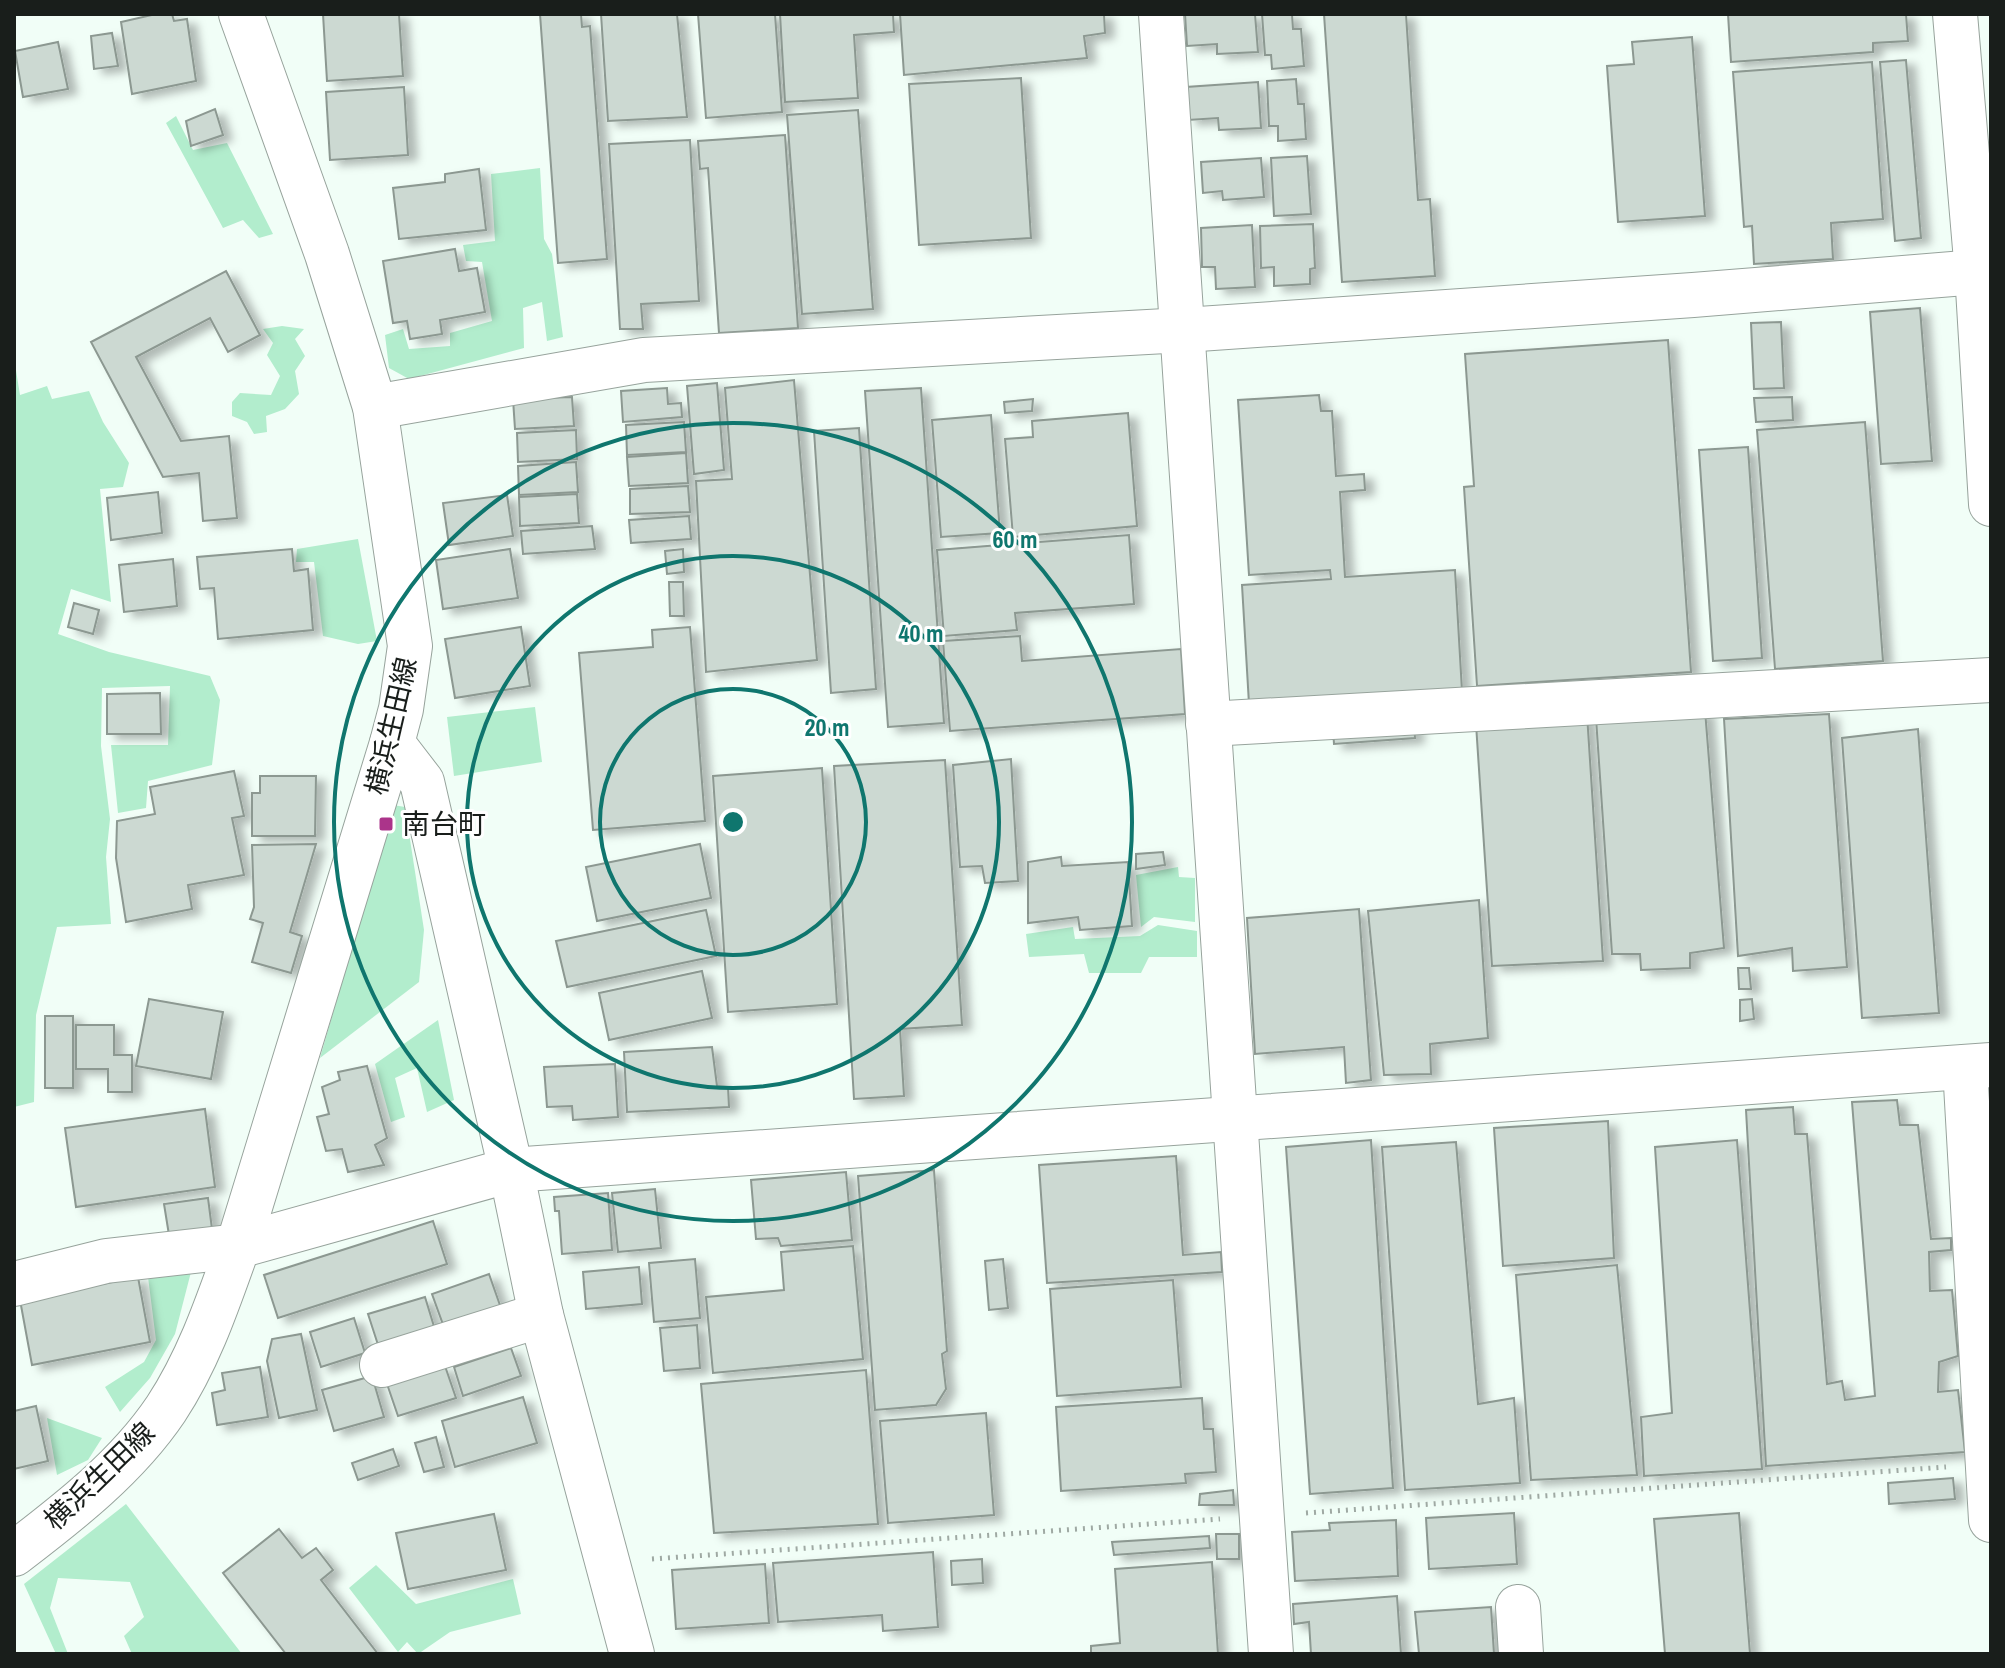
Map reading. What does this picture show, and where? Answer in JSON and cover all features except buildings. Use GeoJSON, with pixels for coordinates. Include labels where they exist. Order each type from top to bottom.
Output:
{"type":"FeatureCollection","features":[{"type":"Feature","properties":{"kind":"street","name":"横浜生田線"},"geometry":{"type":"LineString","coordinates":[[14,1554],[103,1480],[134,1449],[165,1410],[192,1364],[238,1246],[401,709],[410,646],[375,407],[327,254],[241,14]]}},
{"type":"Feature","properties":{"kind":"street"},"geometry":{"type":"LineString","coordinates":[[1161,14],[1271,1654]]}},
{"type":"Feature","properties":{"kind":"street"},"geometry":{"type":"LineString","coordinates":[[1955,14],[1977,272],[1991,504]]}},
{"type":"Feature","properties":{"kind":"street"},"geometry":{"type":"LineString","coordinates":[[375,407],[644,360],[1184,330],[1977,272]]}},
{"type":"Feature","properties":{"kind":"street"},"geometry":{"type":"LineString","coordinates":[[1208,724],[1991,680]]}},
{"type":"Feature","properties":{"kind":"street"},"geometry":{"type":"LineString","coordinates":[[392,743],[422,782],[541,1315],[632,1654]]}},
{"type":"Feature","properties":{"kind":"street"},"geometry":{"type":"LineString","coordinates":[[14,1284],[106,1261],[238,1246],[511,1170],[1978,1066],[1991,1520]]}},
{"type":"Feature","properties":{"kind":"street"},"geometry":{"type":"LineString","coordinates":[[382,1365],[541,1315]]}},
{"type":"Feature","properties":{"kind":"street"},"geometry":{"type":"LineString","coordinates":[[1518,1607],[1521,1654]]}},
{"type":"Feature","properties":{"kind":"path"},"geometry":{"type":"LineString","coordinates":[[649,1559],[1987,1464]]}},
{"type":"Feature","properties":{"kind":"green space"},"geometry":{"type":"Polygon","coordinates":[[[176,116],[193,150],[227,143],[273,234],[259,238],[243,220],[223,228],[166,123],[176,116]]]}},
{"type":"Feature","properties":{"kind":"green space"},"geometry":{"type":"Polygon","coordinates":[[[540,168],[544,239],[552,254],[563,337],[547,341],[542,302],[523,308],[524,348],[409,379],[389,368],[385,335],[403,329],[409,349],[450,346],[450,333],[492,321],[482,262],[466,261],[463,245],[495,241],[491,174],[540,168]]]}},
{"type":"Feature","properties":{"kind":"green space"},"geometry":{"type":"Polygon","coordinates":[[[282,326],[304,329],[295,339],[305,356],[295,371],[299,394],[285,409],[266,416],[267,432],[254,434],[247,422],[232,416],[232,402],[240,393],[271,395],[280,376],[267,355],[273,343],[263,329],[282,326]]]}},
{"type":"Feature","properties":{"kind":"green space"},"geometry":{"type":"Polygon","coordinates":[[[14,358],[20,395],[47,386],[52,399],[89,391],[103,422],[129,463],[123,487],[100,489],[111,602],[71,589],[58,634],[109,652],[210,676],[220,700],[212,765],[148,781],[146,808],[118,813],[111,745],[168,745],[170,686],[102,688],[101,746],[110,819],[106,857],[111,924],[57,927],[36,1015],[34,1102],[14,1107],[14,358]]]}},
{"type":"Feature","properties":{"kind":"green space"},"geometry":{"type":"Polygon","coordinates":[[[358,539],[377,641],[358,644],[323,636],[314,562],[296,562],[297,549],[358,539]]]}},
{"type":"Feature","properties":{"kind":"green space"},"geometry":{"type":"Polygon","coordinates":[[[535,707],[542,762],[454,776],[447,717],[535,707]]]}},
{"type":"Feature","properties":{"kind":"green space"},"geometry":{"type":"Polygon","coordinates":[[[393,805],[405,807],[424,930],[419,982],[320,1058],[393,805]]]}},
{"type":"Feature","properties":{"kind":"green space"},"geometry":{"type":"Polygon","coordinates":[[[1178,867],[1179,877],[1195,878],[1195,922],[1154,917],[1141,927],[1136,875],[1178,867]]]}},
{"type":"Feature","properties":{"kind":"green space"},"geometry":{"type":"Polygon","coordinates":[[[1158,925],[1197,931],[1197,957],[1149,957],[1141,973],[1089,973],[1084,954],[1029,957],[1026,934],[1073,927],[1075,939],[1140,936],[1158,925]]]}},
{"type":"Feature","properties":{"kind":"green space"},"geometry":{"type":"Polygon","coordinates":[[[438,1020],[454,1100],[427,1112],[417,1068],[395,1078],[405,1117],[391,1122],[375,1064],[438,1020]]]}},
{"type":"Feature","properties":{"kind":"green space"},"geometry":{"type":"Polygon","coordinates":[[[191,1272],[175,1334],[150,1378],[120,1412],[105,1387],[144,1362],[156,1340],[148,1277],[191,1272]]]}},
{"type":"Feature","properties":{"kind":"green space"},"geometry":{"type":"Polygon","coordinates":[[[47,1418],[102,1438],[88,1460],[57,1475],[47,1418]]]}},
{"type":"Feature","properties":{"kind":"green space"},"geometry":{"type":"Polygon","coordinates":[[[126,1504],[242,1654],[132,1654],[124,1636],[144,1617],[130,1582],[58,1578],[50,1608],[68,1654],[56,1654],[24,1584],[126,1504]]]}},
{"type":"Feature","properties":{"kind":"green space"},"geometry":{"type":"Polygon","coordinates":[[[376,1565],[416,1604],[513,1579],[521,1614],[450,1632],[418,1654],[407,1642],[398,1652],[349,1588],[376,1565]]]}},
{"type":"Feature","properties":{"kind":"place","name":"南台町"},"geometry":{"type":"Point","coordinates":[386,824]}}]}
